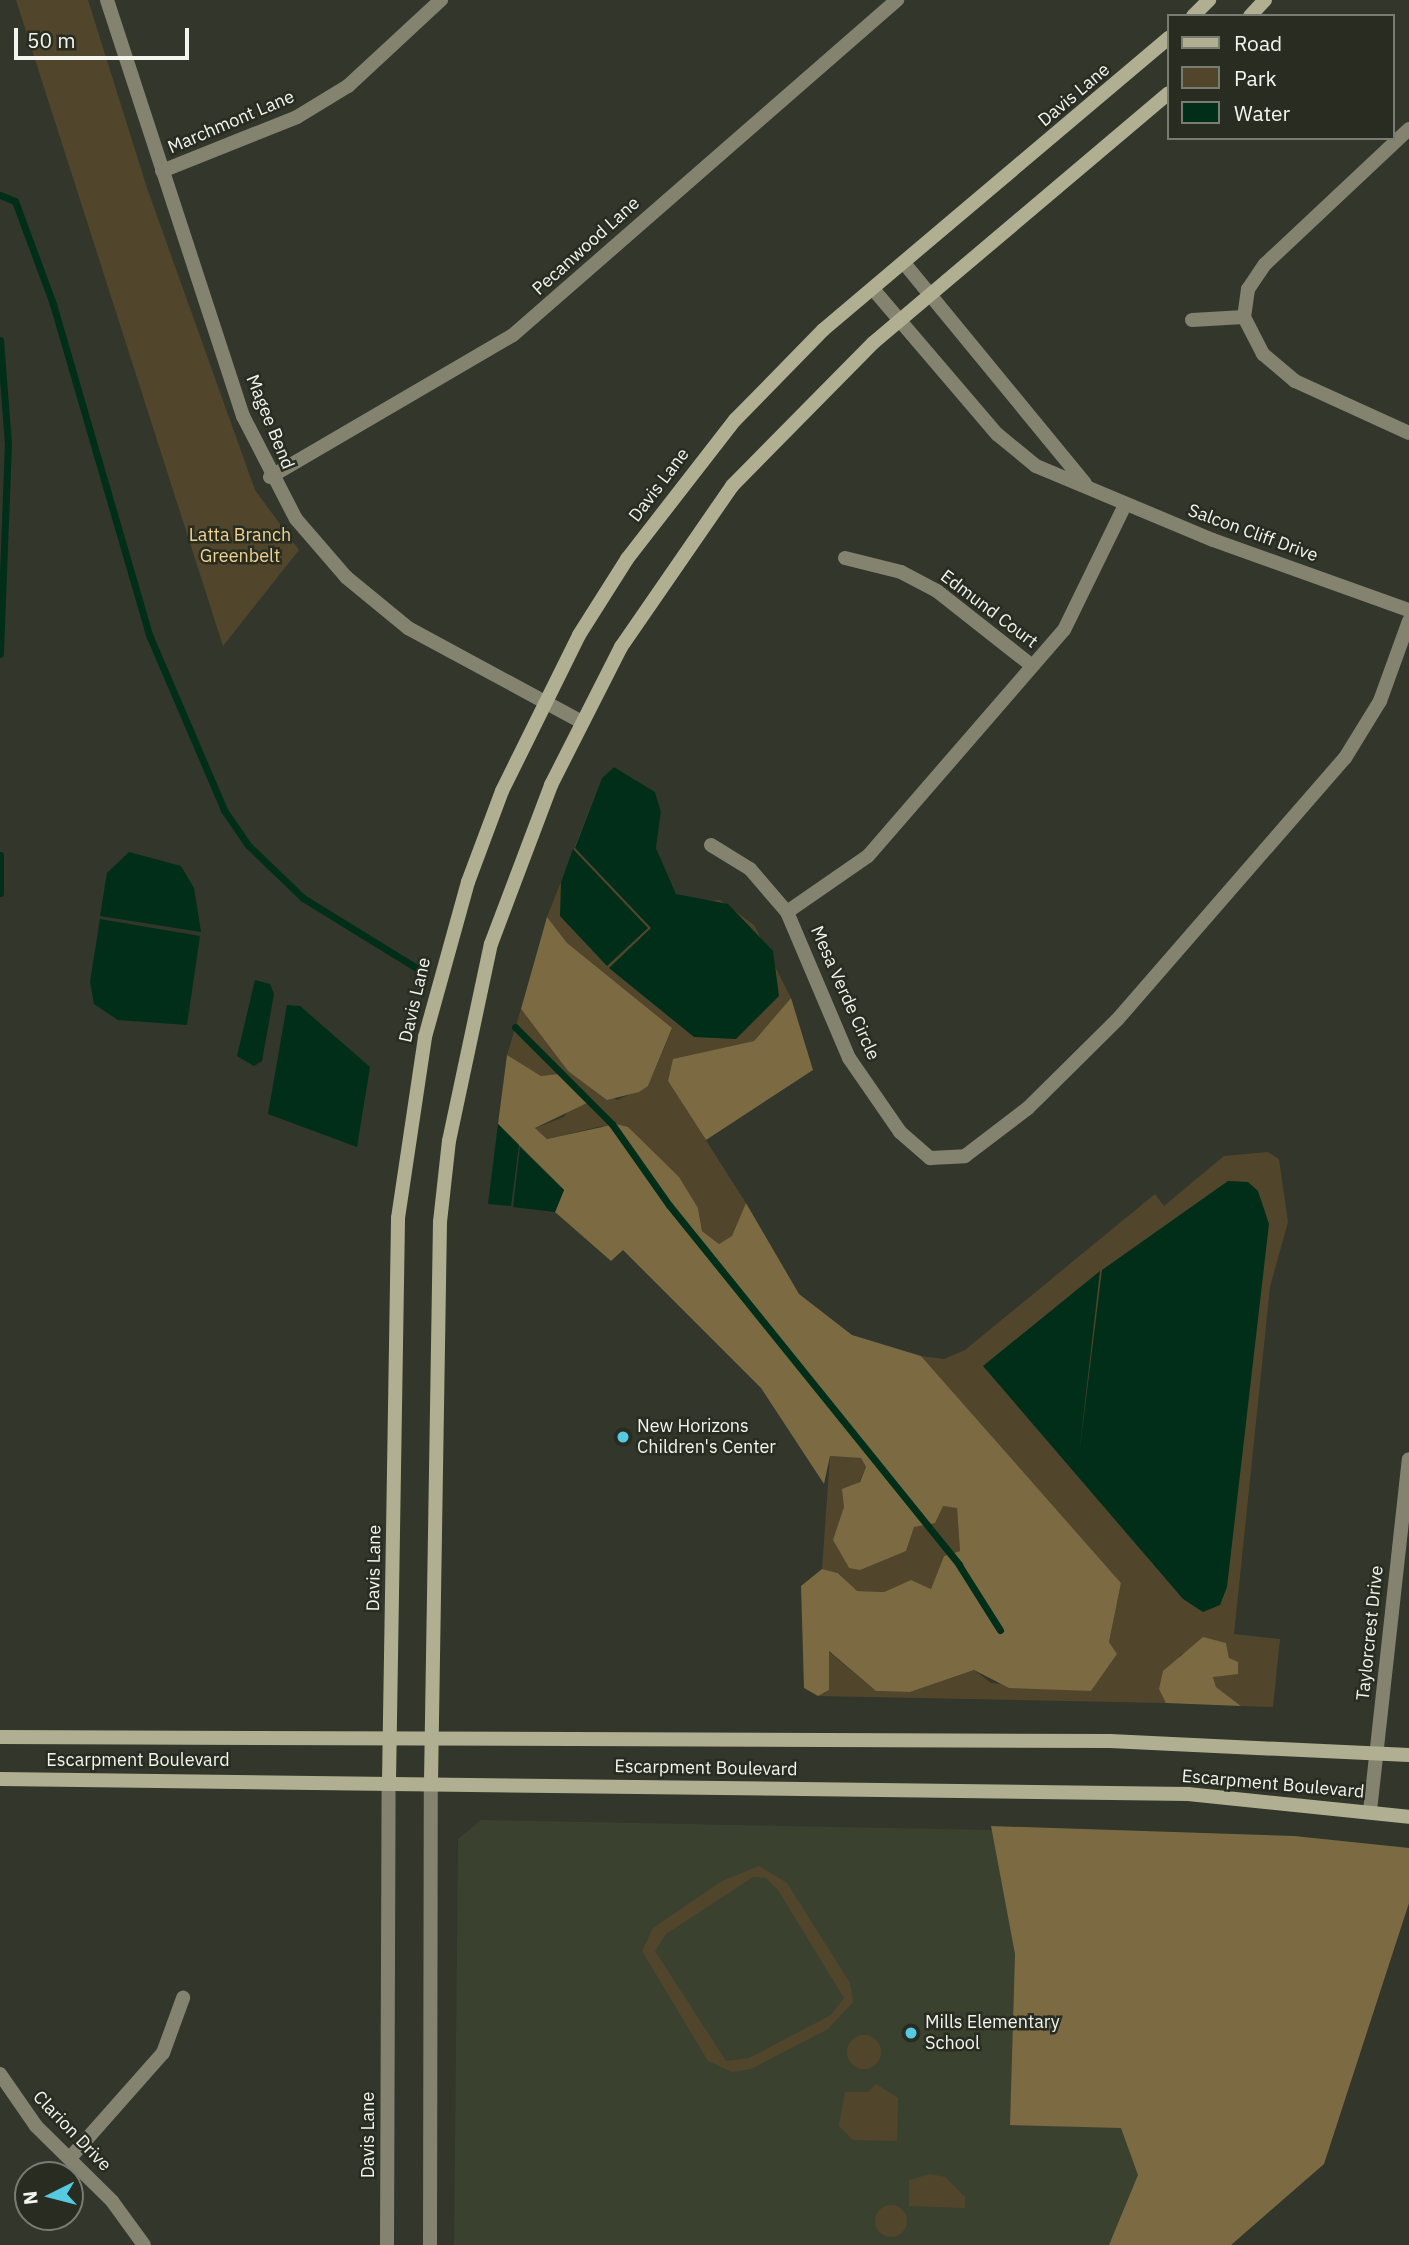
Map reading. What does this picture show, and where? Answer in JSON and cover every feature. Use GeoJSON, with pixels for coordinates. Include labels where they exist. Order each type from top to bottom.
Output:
{"type":"FeatureCollection","features":[{"type":"Feature","properties":{"kind":"main road"},"geometry":{"type":"LineString","coordinates":[[1195,14],[1209,0]]}},
{"type":"Feature","properties":{"kind":"main road"},"geometry":{"type":"LineString","coordinates":[[1252,14],[1265,0]]}},
{"type":"Feature","properties":{"kind":"main road","name":"Davis Lane"},"geometry":{"type":"LineString","coordinates":[[389,1781],[398,1218],[408,1139],[425,1038],[468,882],[545,703],[593,614],[684,483],[793,359],[1168,39]]}},
{"type":"Feature","properties":{"kind":"main road"},"geometry":{"type":"LineString","coordinates":[[431,1782],[440,1222],[449,1141],[491,944],[517,863],[580,721],[656,590],[732,486],[898,320],[1168,94]]}},
{"type":"Feature","properties":{"kind":"main road","name":"Escarpment Boulevard"},"geometry":{"type":"LineString","coordinates":[[0,1737],[1097,1741],[1378,1750],[1409,1755]]}},
{"type":"Feature","properties":{"kind":"main road","name":"Escarpment Boulevard"},"geometry":{"type":"LineString","coordinates":[[0,1779],[389,1781],[1188,1794],[1409,1817]]}},
{"type":"Feature","properties":{"kind":"street","name":"Magee Bend"},"geometry":{"type":"LineString","coordinates":[[107,0],[243,416],[270,477],[321,549],[376,605],[580,721]]}},
{"type":"Feature","properties":{"kind":"street","name":"Marchmont Lane"},"geometry":{"type":"LineString","coordinates":[[162,171],[297,117],[348,86],[441,0]]}},
{"type":"Feature","properties":{"kind":"street","name":"Pecanwood Lane"},"geometry":{"type":"LineString","coordinates":[[270,477],[523,328],[714,154],[897,0]]}},
{"type":"Feature","properties":{"kind":"street"},"geometry":{"type":"LineString","coordinates":[[1409,129],[1265,264],[1248,289],[1244,317],[1263,354],[1296,381],[1409,433]]}},
{"type":"Feature","properties":{"kind":"street","name":"Salcon Cliff Drive"},"geometry":{"type":"LineString","coordinates":[[904,263],[1086,484]]}},
{"type":"Feature","properties":{"kind":"street","name":"Salcon Cliff Drive"},"geometry":{"type":"LineString","coordinates":[[873,289],[1017,453],[1125,505],[1409,610]]}},
{"type":"Feature","properties":{"kind":"street"},"geometry":{"type":"LineString","coordinates":[[1192,320],[1244,317]]}},
{"type":"Feature","properties":{"kind":"street"},"geometry":{"type":"LineString","coordinates":[[787,912],[868,856],[1073,617],[1125,505]]}},
{"type":"Feature","properties":{"kind":"street","name":"Edmund Court"},"geometry":{"type":"LineString","coordinates":[[845,558],[901,572],[937,591],[1031,665]]}},
{"type":"Feature","properties":{"kind":"street","name":"Mesa Verde Circle"},"geometry":{"type":"LineString","coordinates":[[711,845],[750,869],[787,912],[849,1058],[878,1102],[921,1154],[965,1156],[1028,1108],[1117,1020],[1345,758],[1380,701],[1409,621]]}},
{"type":"Feature","properties":{"kind":"street","name":"Taylorcrest Drive"},"geometry":{"type":"LineString","coordinates":[[1370,1811],[1409,1467]]}},
{"type":"Feature","properties":{"kind":"street","name":"Davis Lane"},"geometry":{"type":"LineString","coordinates":[[387,2245],[389,1781]]}},
{"type":"Feature","properties":{"kind":"street"},"geometry":{"type":"LineString","coordinates":[[430,2245],[431,1782]]}},
{"type":"Feature","properties":{"kind":"street"},"geometry":{"type":"LineString","coordinates":[[70,2158],[163,2053],[183,1998]]}},
{"type":"Feature","properties":{"kind":"street","name":"Clarion Drive"},"geometry":{"type":"LineString","coordinates":[[0,2074],[36,2126],[70,2158],[144,2245]]}},
{"type":"Feature","properties":{"kind":"shaded area"},"geometry":{"type":"Polygon","coordinates":[[[547,917],[567,943],[672,1028],[648,1086],[639,1092],[607,1100],[568,1071],[521,1009],[547,917]]]}},
{"type":"Feature","properties":{"kind":"shaded area"},"geometry":{"type":"Polygon","coordinates":[[[791,998],[813,1070],[706,1140],[668,1081],[673,1059],[754,1041],[791,998]]]}},
{"type":"Feature","properties":{"kind":"shaded area"},"geometry":{"type":"Polygon","coordinates":[[[507,1055],[541,1076],[558,1074],[589,1102],[535,1128],[547,1139],[616,1124],[628,1127],[679,1177],[698,1208],[702,1231],[719,1244],[732,1236],[746,1203],[799,1294],[852,1335],[921,1356],[1121,1583],[1109,1642],[1117,1654],[1091,1691],[1009,1688],[974,1670],[910,1692],[876,1691],[829,1651],[829,1690],[818,1696],[804,1688],[801,1586],[822,1569],[838,1573],[857,1591],[884,1592],[911,1580],[931,1589],[944,1556],[960,1551],[957,1508],[943,1506],[935,1523],[914,1527],[906,1551],[860,1570],[849,1568],[833,1540],[844,1507],[842,1489],[860,1482],[866,1467],[861,1458],[830,1456],[824,1484],[761,1388],[623,1250],[611,1261],[555,1212],[564,1190],[498,1124],[507,1055]]]}},
{"type":"Feature","properties":{"kind":"shaded area"},"geometry":{"type":"Polygon","coordinates":[[[1203,1637],[1226,1643],[1229,1658],[1238,1662],[1238,1674],[1213,1677],[1216,1687],[1241,1706],[1166,1703],[1159,1689],[1163,1671],[1203,1637]]]}},
{"type":"Feature","properties":{"kind":"shaded area","name":"Mills Elementary School"},"geometry":{"type":"Polygon","coordinates":[[[481,1820],[1294,1836],[1409,1848],[1409,1903],[1324,2164],[1231,2245],[454,2245],[458,1839],[481,1820]]]}},
{"type":"Feature","properties":{"kind":"shaded area"},"geometry":{"type":"Polygon","coordinates":[[[991,1826],[1294,1836],[1409,1848],[1409,1903],[1324,2164],[1231,2245],[1109,2245],[1138,2175],[1121,2128],[1010,2125],[1015,1954],[991,1826]]]}},
{"type":"Feature","properties":{"kind":"green space","name":"Latta Branch Greenbelt"},"geometry":{"type":"Polygon","coordinates":[[[16,0],[88,0],[147,188],[255,490],[299,550],[223,646],[16,0]]]}},
{"type":"Feature","properties":{"kind":"green space"},"geometry":{"type":"Polygon","coordinates":[[[614,767],[655,792],[661,812],[656,848],[676,894],[694,902],[720,900],[754,925],[791,998],[754,1041],[673,1060],[668,1081],[746,1203],[733,1236],[719,1244],[702,1231],[698,1208],[602,1126],[547,1139],[535,1128],[564,1117],[581,1091],[558,1074],[541,1076],[507,1055],[521,1009],[568,1071],[617,1100],[648,1086],[672,1029],[566,943],[547,917],[602,778],[614,767]]]}},
{"type":"Feature","properties":{"kind":"green space"},"geometry":{"type":"Polygon","coordinates":[[[1268,1152],[1279,1159],[1288,1222],[1270,1287],[1234,1634],[1280,1639],[1273,1707],[1241,1706],[1216,1687],[1213,1676],[1229,1658],[1226,1643],[1217,1641],[1180,1655],[1166,1703],[818,1696],[829,1690],[828,1651],[876,1691],[910,1692],[974,1670],[991,1683],[1091,1691],[1117,1654],[1109,1642],[1121,1583],[921,1356],[944,1359],[965,1350],[1155,1194],[1164,1206],[1224,1156],[1268,1152]]]}},
{"type":"Feature","properties":{"kind":"green space"},"geometry":{"type":"Polygon","coordinates":[[[830,1456],[861,1458],[866,1467],[833,1540],[849,1568],[906,1551],[914,1526],[943,1506],[957,1507],[960,1551],[944,1556],[931,1589],[911,1580],[884,1592],[856,1591],[839,1573],[822,1569],[830,1456]]]}},
{"type":"Feature","properties":{"kind":"green space"},"geometry":{"type":"Polygon","coordinates":[[[759,1866],[787,1883],[850,1983],[853,2002],[828,2029],[751,2069],[732,2072],[708,2061],[642,1951],[653,1928],[722,1881],[759,1866]],[[753,1877],[666,1934],[655,1951],[726,2061],[749,2058],[831,2015],[844,1998],[778,1890],[766,1878],[753,1877]]]}},
{"type":"Feature","properties":{"kind":"green space"},"geometry":{"type":"Polygon","coordinates":[[[864,2035],[876,2040],[881,2052],[876,2064],[864,2069],[852,2064],[847,2052],[852,2040],[864,2035]]]}},
{"type":"Feature","properties":{"kind":"green space"},"geometry":{"type":"Polygon","coordinates":[[[876,2084],[898,2098],[897,2141],[853,2140],[839,2126],[845,2092],[868,2092],[876,2084]]]}},
{"type":"Feature","properties":{"kind":"green space"},"geometry":{"type":"Polygon","coordinates":[[[930,2174],[945,2177],[965,2197],[965,2208],[909,2206],[909,2180],[930,2174]]]}},
{"type":"Feature","properties":{"kind":"green space"},"geometry":{"type":"Polygon","coordinates":[[[891,2205],[903,2209],[907,2221],[903,2233],[891,2237],[879,2233],[875,2221],[879,2209],[891,2205]]]}},
{"type":"Feature","properties":{"kind":"water"},"geometry":{"type":"Polygon","coordinates":[[[614,767],[655,792],[661,812],[656,848],[676,894],[728,904],[773,951],[779,996],[736,1039],[694,1037],[609,968],[651,928],[575,848],[602,778],[614,767]]]}},
{"type":"Feature","properties":{"kind":"water"},"geometry":{"type":"Polygon","coordinates":[[[573,849],[648,928],[607,966],[560,916],[561,882],[573,849]]]}},
{"type":"Feature","properties":{"kind":"water"},"geometry":{"type":"Polygon","coordinates":[[[129,852],[181,866],[194,888],[201,932],[100,916],[107,873],[129,852]]]}},
{"type":"Feature","properties":{"kind":"water"},"geometry":{"type":"Polygon","coordinates":[[[100,919],[200,936],[187,1025],[118,1020],[94,1004],[90,982],[100,919]]]}},
{"type":"Feature","properties":{"kind":"water"},"geometry":{"type":"Polygon","coordinates":[[[255,980],[270,984],[274,994],[262,1061],[254,1066],[237,1056],[255,980]]]}},
{"type":"Feature","properties":{"kind":"water"},"geometry":{"type":"Polygon","coordinates":[[[287,1005],[300,1006],[370,1067],[357,1147],[268,1114],[287,1005]]]}},
{"type":"Feature","properties":{"kind":"water"},"geometry":{"type":"Polygon","coordinates":[[[498,1124],[519,1145],[511,1206],[488,1204],[498,1124]]]}},
{"type":"Feature","properties":{"kind":"water"},"geometry":{"type":"Polygon","coordinates":[[[520,1147],[564,1190],[555,1212],[513,1207],[520,1147]]]}},
{"type":"Feature","properties":{"kind":"water"},"geometry":{"type":"Polygon","coordinates":[[[1228,1181],[1248,1182],[1258,1191],[1269,1224],[1227,1587],[1220,1605],[1203,1612],[1183,1599],[983,1366],[1100,1271],[1079,1455],[1102,1270],[1228,1181]]]}},
{"type":"Feature","properties":{"kind":"waterway"},"geometry":{"type":"LineString","coordinates":[[0,195],[15,201],[53,304],[150,637],[224,810],[248,845],[303,898],[415,967]]}},
{"type":"Feature","properties":{"kind":"waterway"},"geometry":{"type":"LineString","coordinates":[[0,340],[8,443],[0,654]]}},
{"type":"Feature","properties":{"kind":"waterway"},"geometry":{"type":"LineString","coordinates":[[0,855],[0,893]]}},
{"type":"Feature","properties":{"kind":"waterway"},"geometry":{"type":"LineString","coordinates":[[515,1027],[612,1124],[669,1205],[959,1565],[1000,1630]]}},
{"type":"Feature","properties":{"kind":"place","name":"New Horizons Children's Center"},"geometry":{"type":"Point","coordinates":[623,1437]}},
{"type":"Feature","properties":{"kind":"place","name":"Mills Elementary School"},"geometry":{"type":"Point","coordinates":[911,2033]}}]}
